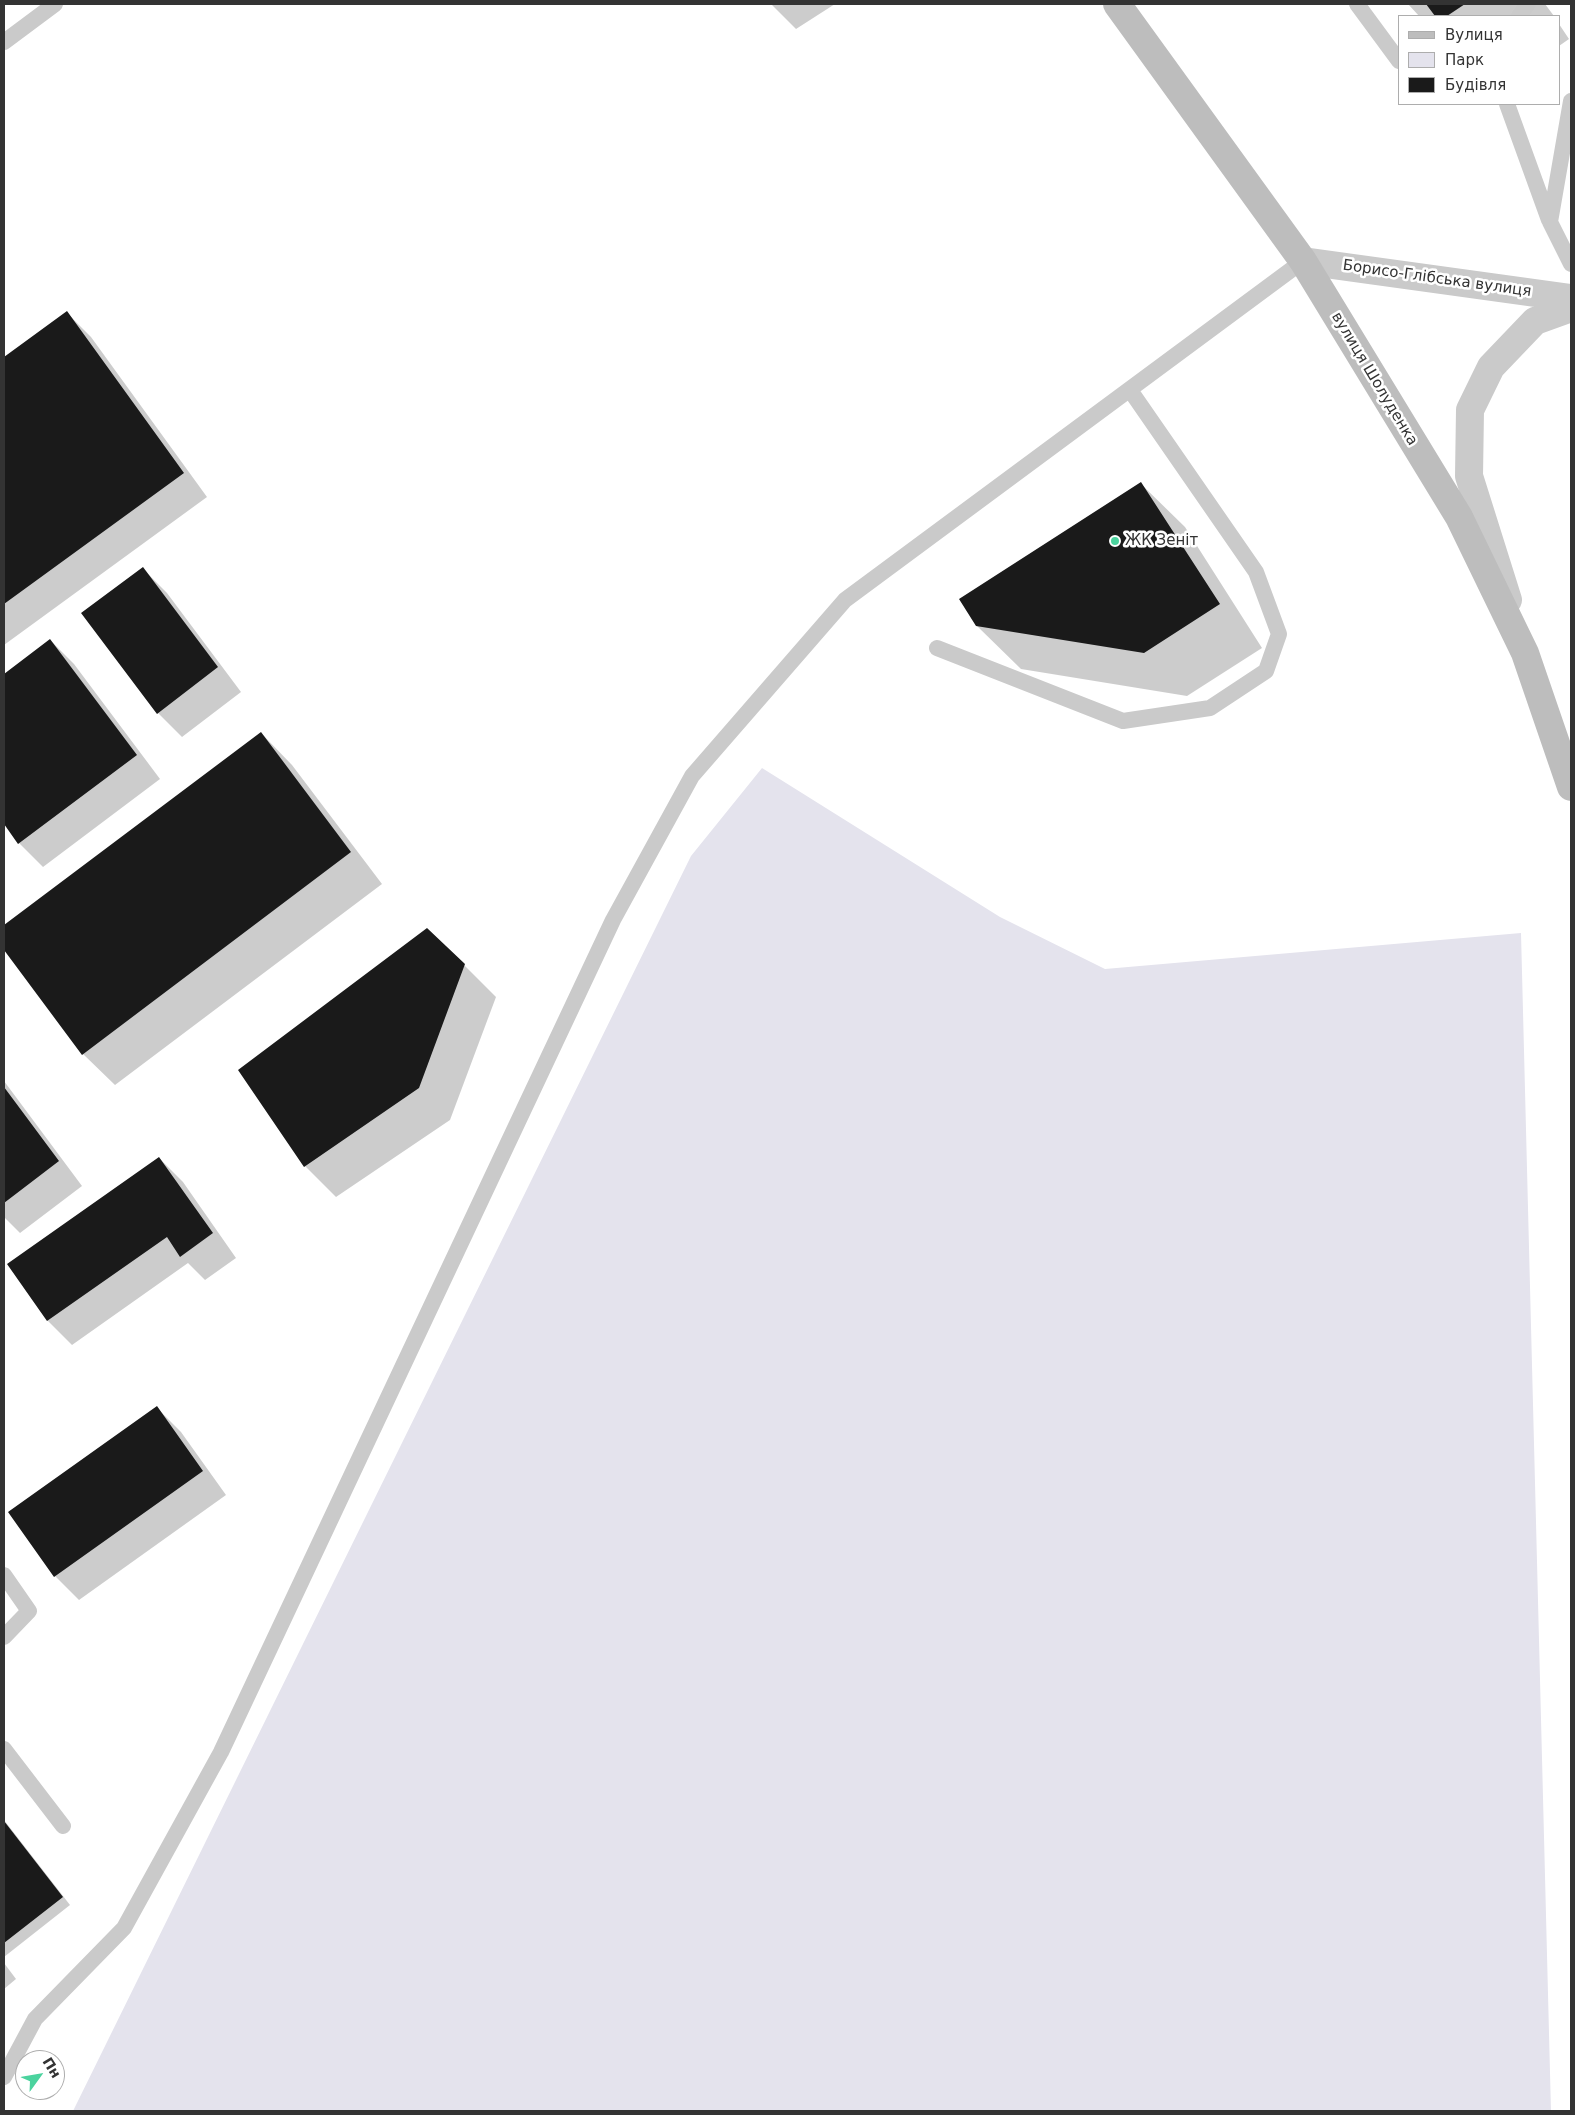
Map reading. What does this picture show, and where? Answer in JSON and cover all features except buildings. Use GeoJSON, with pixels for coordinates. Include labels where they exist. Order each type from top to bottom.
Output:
{"type":"FeatureCollection","features":[{"type":"Feature","properties":{"kind":"main road","name":"вулиця Шолуденка"},"geometry":{"type":"LineString","coordinates":[[1117,4],[1303,261],[1459,517],[1526,653],[1571,787]]}},
{"type":"Feature","properties":{"kind":"street","name":"Борисо-Глібська вулиця"},"geometry":{"type":"LineString","coordinates":[[1303,261],[1571,298]]}},
{"type":"Feature","properties":{"kind":"street"},"geometry":{"type":"LineString","coordinates":[[1526,653],[1469,476],[1470,410],[1491,367],[1535,321],[1571,308]]}},
{"type":"Feature","properties":{"kind":"lane"},"geometry":{"type":"LineString","coordinates":[[4,42],[55,4]]}},
{"type":"Feature","properties":{"kind":"lane"},"geometry":{"type":"LineString","coordinates":[[1358,4],[1398,60]]}},
{"type":"Feature","properties":{"kind":"lane"},"geometry":{"type":"LineString","coordinates":[[1520,15],[1528,4]]}},
{"type":"Feature","properties":{"kind":"lane"},"geometry":{"type":"LineString","coordinates":[[1550,222],[1571,101]]}},
{"type":"Feature","properties":{"kind":"lane"},"geometry":{"type":"LineString","coordinates":[[1507,105],[1550,222],[1571,264]]}},
{"type":"Feature","properties":{"kind":"lane"},"geometry":{"type":"LineString","coordinates":[[4,2077],[35,2019],[124,1928],[220,1752],[609,929],[692,776],[845,600],[1303,261]]}},
{"type":"Feature","properties":{"kind":"lane"},"geometry":{"type":"LineString","coordinates":[[937,648],[1123,721],[1210,708],[1266,671],[1278,634],[1256,572],[1130,390]]}},
{"type":"Feature","properties":{"kind":"lane"},"geometry":{"type":"LineString","coordinates":[[4,1575],[29,1610],[4,1637]]}},
{"type":"Feature","properties":{"kind":"lane"},"geometry":{"type":"LineString","coordinates":[[4,1749],[63,1826]]}},
{"type":"Feature","properties":{"kind":"green space"},"geometry":{"type":"Polygon","coordinates":[[[762,768],[1000,917],[1105,969],[1521,933],[1551,2111],[73,2111],[691,856],[762,768]]]}},
{"type":"Feature","properties":{"kind":"place","name":"ЖК Зеніт"},"geometry":{"type":"Point","coordinates":[1115,541]}}]}
